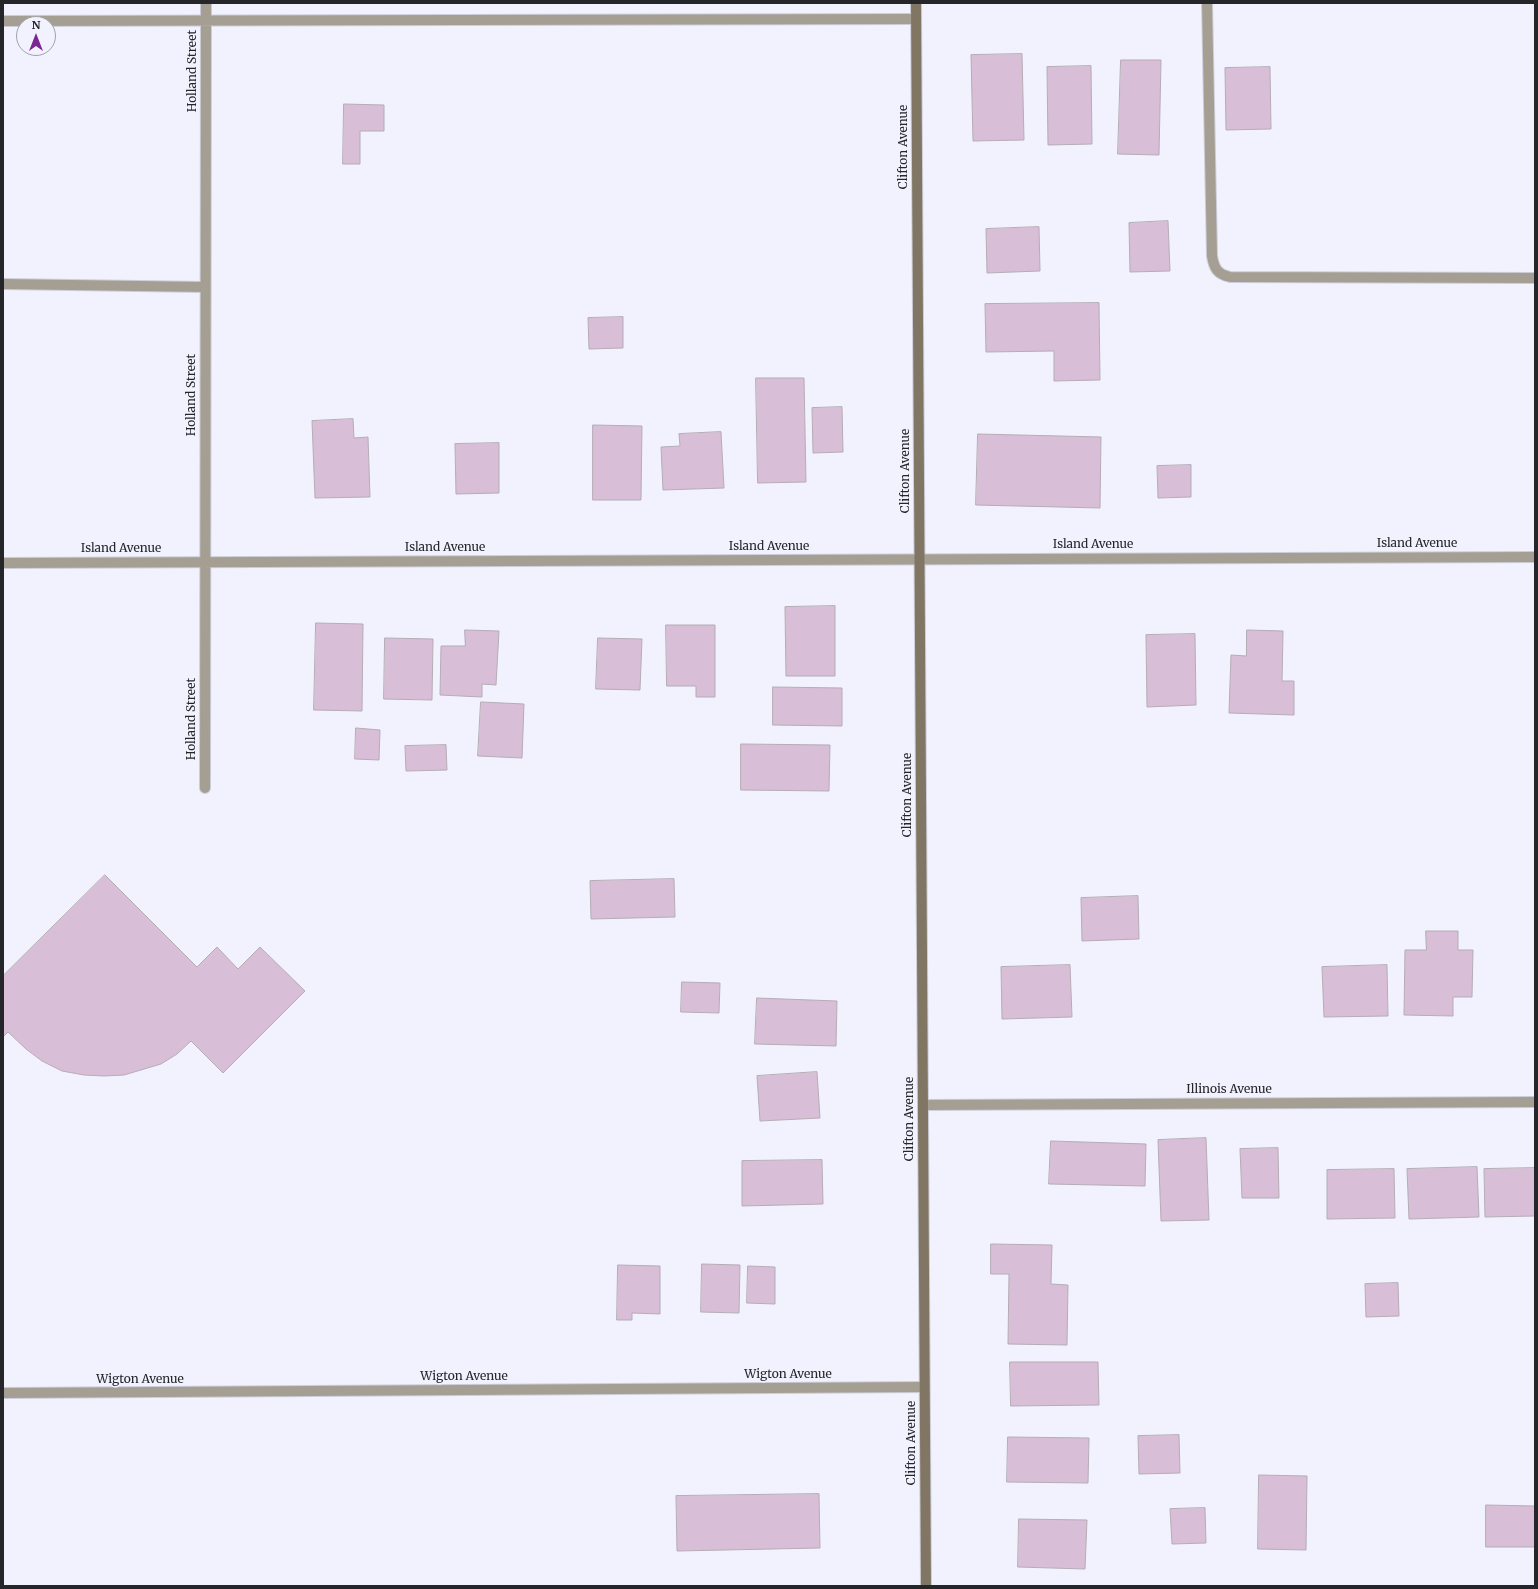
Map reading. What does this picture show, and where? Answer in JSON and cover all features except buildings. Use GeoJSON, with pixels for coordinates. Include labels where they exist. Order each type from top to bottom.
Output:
{"type":"FeatureCollection","features":[{"type":"Feature","properties":{"kind":"street","name":"Holland Street"},"geometry":{"type":"LineString","coordinates":[[204,788],[206,3]]}},
{"type":"Feature","properties":{"kind":"street","name":"Clifton Avenue"},"geometry":{"type":"LineString","coordinates":[[916,3],[926,1586]]}},
{"type":"Feature","properties":{"kind":"street"},"geometry":{"type":"LineString","coordinates":[[1207,3],[1212,256],[1214,268],[1221,275],[1230,277],[1535,278]]}},
{"type":"Feature","properties":{"kind":"street"},"geometry":{"type":"LineString","coordinates":[[3,21],[916,19]]}},
{"type":"Feature","properties":{"kind":"street"},"geometry":{"type":"LineString","coordinates":[[3,284],[205,287]]}},
{"type":"Feature","properties":{"kind":"street","name":"Island Avenue"},"geometry":{"type":"LineString","coordinates":[[3,563],[1535,557]]}},
{"type":"Feature","properties":{"kind":"street","name":"Illinois Avenue"},"geometry":{"type":"LineString","coordinates":[[923,1105],[1535,1102]]}},
{"type":"Feature","properties":{"kind":"street","name":"Wigton Avenue"},"geometry":{"type":"LineString","coordinates":[[3,1393],[924,1387]]}}]}
